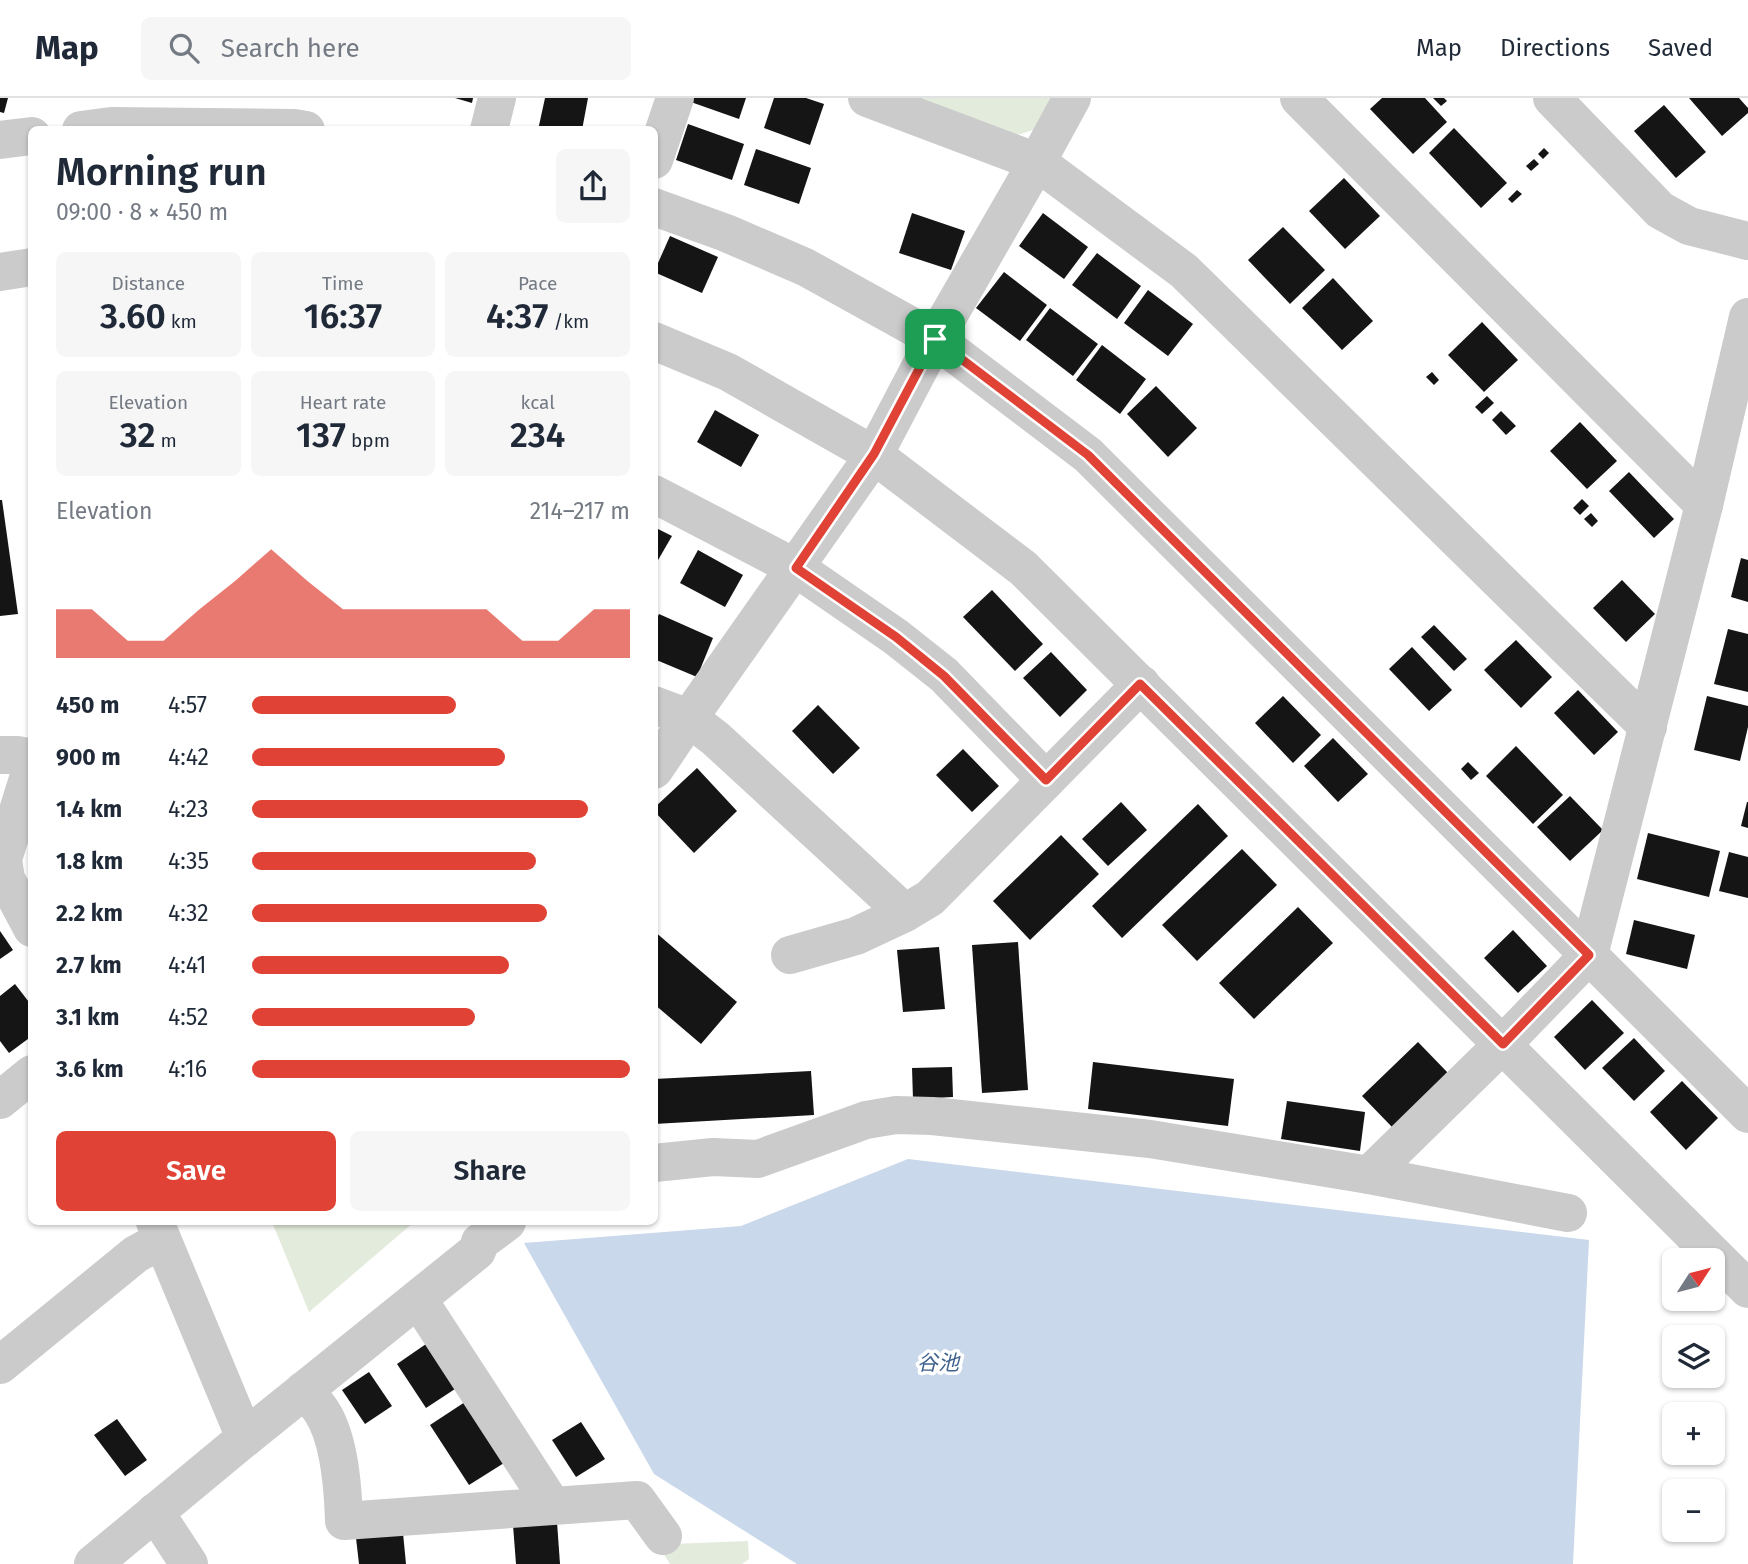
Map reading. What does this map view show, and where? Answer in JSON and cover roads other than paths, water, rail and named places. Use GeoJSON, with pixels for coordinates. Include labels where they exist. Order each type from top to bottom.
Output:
{"type":"FeatureCollection","features":[{"type":"Feature","properties":{"kind":"street"},"geometry":{"type":"LineString","coordinates":[[490,126],[497,98]]}},
{"type":"Feature","properties":{"kind":"street"},"geometry":{"type":"LineString","coordinates":[[658,148],[675,98]]}},
{"type":"Feature","properties":{"kind":"street"},"geometry":{"type":"LineString","coordinates":[[867,98],[1037,162],[1184,271],[1648,727]]}},
{"type":"Feature","properties":{"kind":"street"},"geometry":{"type":"LineString","coordinates":[[658,757],[672,712],[796,568],[874,454],[935,339],[1072,98]]}},
{"type":"Feature","properties":{"kind":"street"},"geometry":{"type":"LineString","coordinates":[[1299,98],[1704,505]]}},
{"type":"Feature","properties":{"kind":"street"},"geometry":{"type":"LineString","coordinates":[[1552,98],[1660,210],[1689,226],[1748,241]]}},
{"type":"Feature","properties":{"kind":"street"},"geometry":{"type":"LineString","coordinates":[[103,118],[299,121]]}},
{"type":"Feature","properties":{"kind":"street"},"geometry":{"type":"LineString","coordinates":[[0,140],[28,136]]}},
{"type":"Feature","properties":{"kind":"street"},"geometry":{"type":"LineString","coordinates":[[658,209],[726,233],[804,267],[935,339],[1088,455],[1748,1114]]}},
{"type":"Feature","properties":{"kind":"street"},"geometry":{"type":"LineString","coordinates":[[0,272],[28,268]]}},
{"type":"Feature","properties":{"kind":"street"},"geometry":{"type":"LineString","coordinates":[[1369,1175],[1503,1044],[1589,955],[1704,505],[1748,317]]}},
{"type":"Feature","properties":{"kind":"street"},"geometry":{"type":"LineString","coordinates":[[658,343],[728,372],[874,454],[1023,568],[1746,1283]]}},
{"type":"Feature","properties":{"kind":"street"},"geometry":{"type":"LineString","coordinates":[[658,496],[796,568],[896,637],[944,676],[1046,780]]}},
{"type":"Feature","properties":{"kind":"street"},"geometry":{"type":"LineString","coordinates":[[790,956],[856,936],[930,898],[1140,684]]}},
{"type":"Feature","properties":{"kind":"street"},"geometry":{"type":"LineString","coordinates":[[672,712],[716,739],[905,913]]}},
{"type":"Feature","properties":{"kind":"street"},"geometry":{"type":"LineString","coordinates":[[0,755],[28,757]]}},
{"type":"Feature","properties":{"kind":"street"},"geometry":{"type":"LineString","coordinates":[[28,779],[3,859],[3,878],[28,921]]}},
{"type":"Feature","properties":{"kind":"street"},"geometry":{"type":"LineString","coordinates":[[0,1100],[28,1077]]}},
{"type":"Feature","properties":{"kind":"street"},"geometry":{"type":"LineString","coordinates":[[658,1163],[713,1157],[758,1159],[866,1120],[896,1115],[932,1116],[1150,1139],[1369,1175],[1569,1213]]}},
{"type":"Feature","properties":{"kind":"street"},"geometry":{"type":"LineString","coordinates":[[93,1564],[477,1251],[480,1242],[503,1225]]}},
{"type":"Feature","properties":{"kind":"street"},"geometry":{"type":"LineString","coordinates":[[0,1365],[136,1254],[158,1231],[245,1438]]}},
{"type":"Feature","properties":{"kind":"street"},"geometry":{"type":"LineString","coordinates":[[418,1299],[551,1506]]}},
{"type":"Feature","properties":{"kind":"street"},"geometry":{"type":"LineString","coordinates":[[304,1390],[323,1413],[334,1442],[343,1491],[344,1521],[636,1500],[663,1536]]}},
{"type":"Feature","properties":{"kind":"street"},"geometry":{"type":"LineString","coordinates":[[155,1512],[189,1564]]}},
{"type":"Feature","properties":{"kind":"water","name":"谷池"},"geometry":{"type":"Polygon","coordinates":[[[908,1159],[1589,1240],[1573,1564],[797,1564],[654,1474],[524,1243],[741,1226],[908,1159]]]}}]}
